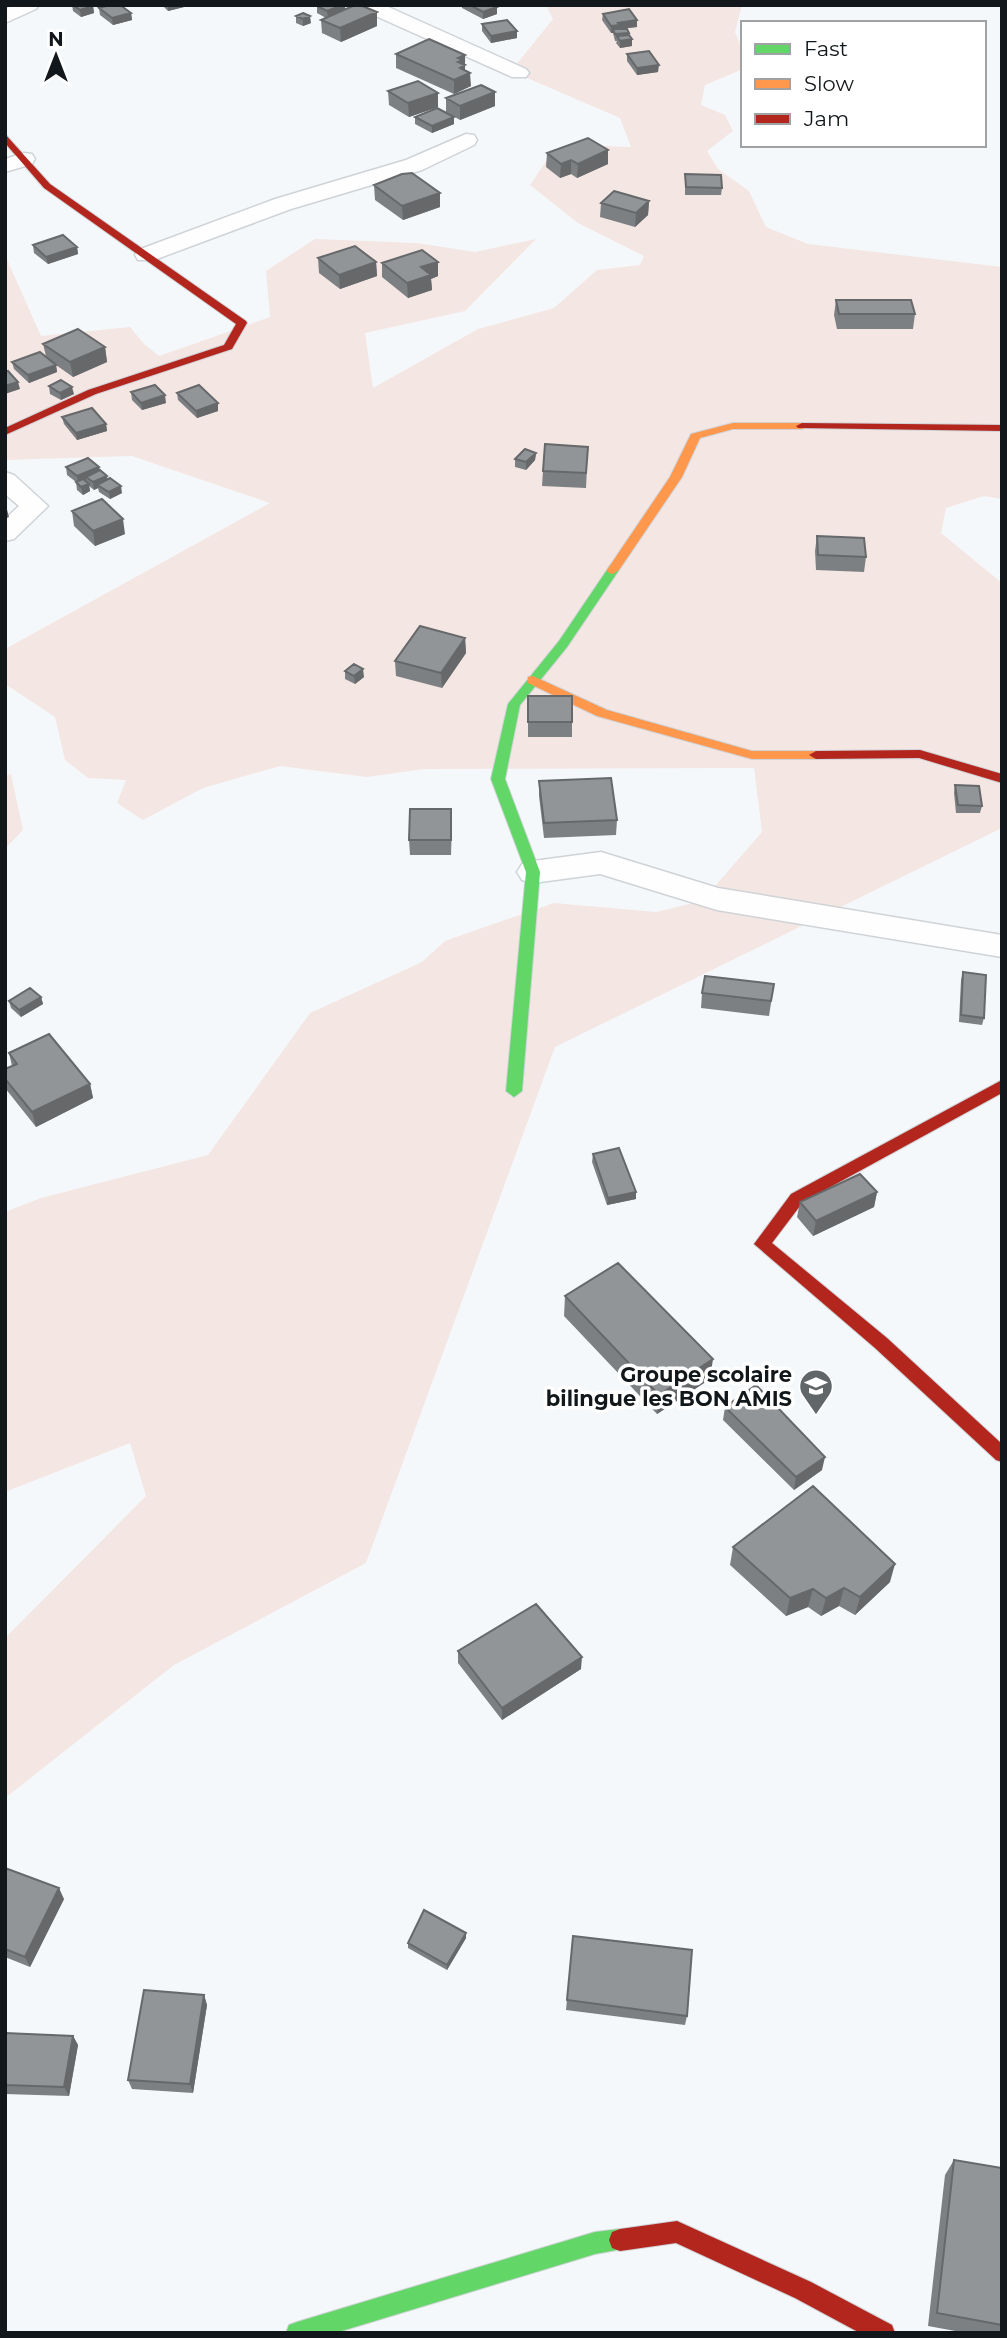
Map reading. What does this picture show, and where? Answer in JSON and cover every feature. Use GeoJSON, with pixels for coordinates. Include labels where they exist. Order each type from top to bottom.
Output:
{"type":"FeatureCollection","features":[{"type":"Feature","properties":{"kind":"street"},"geometry":{"type":"LineString","coordinates":[[5,17],[29,5]]}},
{"type":"Feature","properties":{"kind":"street"},"geometry":{"type":"LineString","coordinates":[[367,5],[519,73]]}},
{"type":"Feature","properties":{"kind":"street"},"geometry":{"type":"LineString","coordinates":[[5,137],[15,163],[242,323],[228,347],[92,392],[5,432]]}},
{"type":"Feature","properties":{"kind":"street"},"geometry":{"type":"LineString","coordinates":[[146,255],[283,204],[414,165],[466,140]]}},
{"type":"Feature","properties":{"kind":"street"},"geometry":{"type":"LineString","coordinates":[[514,1091],[533,872],[498,779],[514,704],[563,644],[676,477],[695,436],[733,426],[883,425],[1002,428]]}},
{"type":"Feature","properties":{"kind":"street"},"geometry":{"type":"LineString","coordinates":[[5,480],[35,506],[5,533]]}},
{"type":"Feature","properties":{"kind":"street"},"geometry":{"type":"LineString","coordinates":[[533,680],[602,713],[752,755],[920,754],[1002,779]]}},
{"type":"Feature","properties":{"kind":"street"},"geometry":{"type":"LineString","coordinates":[[533,872],[601,863],[717,899],[1002,946]]}},
{"type":"Feature","properties":{"kind":"street"},"geometry":{"type":"LineString","coordinates":[[1002,1086],[797,1198],[762,1244],[881,1343],[1002,1455]]}},
{"type":"Feature","properties":{"kind":"street"},"geometry":{"type":"LineString","coordinates":[[297,2333],[595,2243],[677,2232],[803,2290],[884,2333]]}},
{"type":"Feature","properties":{"kind":"shaded area"},"geometry":{"type":"Polygon","coordinates":[[[546,5],[742,5],[735,32],[741,47],[741,70],[705,85],[701,105],[725,115],[733,131],[707,151],[718,169],[749,191],[766,227],[808,244],[1002,267],[1002,499],[984,496],[946,508],[941,533],[1002,583],[1002,828],[555,1047],[366,1563],[174,1665],[5,1798],[5,1638],[146,1496],[130,1443],[5,1492],[5,1212],[41,1198],[208,1155],[310,1013],[422,962],[445,941],[554,903],[656,912],[702,901],[762,832],[754,768],[424,769],[367,777],[280,766],[203,788],[143,820],[117,803],[126,780],[88,778],[65,760],[55,717],[5,684],[5,649],[270,503],[132,456],[5,460],[5,255],[41,336],[130,327],[144,344],[159,356],[270,317],[266,271],[315,239],[417,243],[475,252],[536,239],[465,311],[365,333],[373,388],[478,329],[554,308],[597,270],[640,265],[644,256],[578,223],[530,185],[554,149],[579,145],[631,147],[620,118],[511,71],[553,19],[546,5]]]}},
{"type":"Feature","properties":{"kind":"shaded area"},"geometry":{"type":"Polygon","coordinates":[[[11,774],[23,830],[5,849],[5,776],[11,774]]]}},
{"type":"Feature","properties":{"kind":"building"},"geometry":{"type":"Polygon","coordinates":[[[73,5],[91,5],[93,6],[80,10],[73,5]]]}},
{"type":"Feature","properties":{"kind":"building"},"geometry":{"type":"Polygon","coordinates":[[[120,5],[131,13],[112,18],[99,8],[120,5]]]}},
{"type":"Feature","properties":{"kind":"building"},"geometry":{"type":"Polygon","coordinates":[[[343,5],[327,11],[317,6],[343,5]]]}},
{"type":"Feature","properties":{"kind":"building"},"geometry":{"type":"Polygon","coordinates":[[[355,5],[377,12],[340,28],[321,20],[355,5]]]}},
{"type":"Feature","properties":{"kind":"building"},"geometry":{"type":"Polygon","coordinates":[[[470,5],[494,5],[497,7],[483,12],[470,5]]]}},
{"type":"Feature","properties":{"kind":"building"},"geometry":{"type":"Polygon","coordinates":[[[629,9],[637,20],[618,23],[620,25],[611,26],[603,14],[629,9]]]}},
{"type":"Feature","properties":{"kind":"building"},"geometry":{"type":"Polygon","coordinates":[[[303,13],[310,16],[303,19],[296,16],[303,13]]]}},
{"type":"Feature","properties":{"kind":"building"},"geometry":{"type":"Polygon","coordinates":[[[507,20],[517,31],[491,36],[482,24],[507,20]]]}},
{"type":"Feature","properties":{"kind":"building"},"geometry":{"type":"Polygon","coordinates":[[[613,29],[627,29],[629,33],[615,34],[613,29]]]}},
{"type":"Feature","properties":{"kind":"building"},"geometry":{"type":"Polygon","coordinates":[[[629,35],[632,39],[620,41],[617,36],[629,35]]]}},
{"type":"Feature","properties":{"kind":"building"},"geometry":{"type":"Polygon","coordinates":[[[429,39],[465,55],[458,58],[463,60],[458,62],[465,65],[460,68],[470,73],[454,80],[396,54],[429,39]]]}},
{"type":"Feature","properties":{"kind":"building"},"geometry":{"type":"Polygon","coordinates":[[[649,51],[659,65],[637,68],[627,54],[649,51]]]}},
{"type":"Feature","properties":{"kind":"building"},"geometry":{"type":"Polygon","coordinates":[[[418,81],[438,93],[408,103],[388,91],[418,81]]]}},
{"type":"Feature","properties":{"kind":"building"},"geometry":{"type":"Polygon","coordinates":[[[481,85],[495,92],[460,106],[446,98],[481,85]]]}},
{"type":"Feature","properties":{"kind":"building"},"geometry":{"type":"Polygon","coordinates":[[[437,108],[454,117],[432,126],[415,117],[437,108]]]}},
{"type":"Feature","properties":{"kind":"building"},"geometry":{"type":"Polygon","coordinates":[[[588,138],[608,150],[578,164],[571,160],[561,164],[547,153],[588,138]]]}},
{"type":"Feature","properties":{"kind":"building"},"geometry":{"type":"Polygon","coordinates":[[[412,173],[440,193],[402,206],[374,185],[402,174],[412,173]]]}},
{"type":"Feature","properties":{"kind":"building"},"geometry":{"type":"Polygon","coordinates":[[[685,174],[721,175],[722,188],[686,187],[685,174]]]}},
{"type":"Feature","properties":{"kind":"building"},"geometry":{"type":"Polygon","coordinates":[[[614,191],[649,201],[636,213],[601,203],[614,191]]]}},
{"type":"Feature","properties":{"kind":"building"},"geometry":{"type":"Polygon","coordinates":[[[63,235],[77,247],[46,257],[33,245],[63,235]]]}},
{"type":"Feature","properties":{"kind":"building"},"geometry":{"type":"Polygon","coordinates":[[[355,246],[376,262],[339,275],[318,258],[355,246]]]}},
{"type":"Feature","properties":{"kind":"building"},"geometry":{"type":"Polygon","coordinates":[[[422,250],[438,262],[421,267],[431,275],[407,283],[382,263],[422,250]]]}},
{"type":"Feature","properties":{"kind":"building"},"geometry":{"type":"Polygon","coordinates":[[[836,300],[911,300],[915,314],[839,314],[836,300]]]}},
{"type":"Feature","properties":{"kind":"building"},"geometry":{"type":"Polygon","coordinates":[[[78,329],[105,347],[70,362],[43,344],[78,329]]]}},
{"type":"Feature","properties":{"kind":"building"},"geometry":{"type":"Polygon","coordinates":[[[40,352],[56,365],[28,375],[12,362],[40,352]]]}},
{"type":"Feature","properties":{"kind":"building"},"geometry":{"type":"Polygon","coordinates":[[[8,371],[18,382],[5,386],[5,372],[8,371]]]}},
{"type":"Feature","properties":{"kind":"building"},"geometry":{"type":"Polygon","coordinates":[[[61,380],[72,387],[60,393],[49,386],[61,380]]]}},
{"type":"Feature","properties":{"kind":"building"},"geometry":{"type":"Polygon","coordinates":[[[155,385],[165,395],[141,403],[131,392],[155,385]]]}},
{"type":"Feature","properties":{"kind":"building"},"geometry":{"type":"Polygon","coordinates":[[[199,385],[218,403],[196,411],[177,393],[199,385]]]}},
{"type":"Feature","properties":{"kind":"building"},"geometry":{"type":"Polygon","coordinates":[[[92,408],[106,424],[76,433],[62,417],[92,408]]]}},
{"type":"Feature","properties":{"kind":"building"},"geometry":{"type":"Polygon","coordinates":[[[545,444],[588,447],[586,473],[543,471],[545,444]]]}},
{"type":"Feature","properties":{"kind":"building"},"geometry":{"type":"Polygon","coordinates":[[[525,449],[536,453],[526,462],[515,459],[525,449]]]}},
{"type":"Feature","properties":{"kind":"building"},"geometry":{"type":"Polygon","coordinates":[[[88,458],[99,467],[77,476],[66,467],[88,458]]]}},
{"type":"Feature","properties":{"kind":"building"},"geometry":{"type":"Polygon","coordinates":[[[100,470],[107,476],[93,482],[86,477],[100,470]]]}},
{"type":"Feature","properties":{"kind":"building"},"geometry":{"type":"Polygon","coordinates":[[[110,478],[121,486],[109,492],[97,485],[110,478]]]}},
{"type":"Feature","properties":{"kind":"building"},"geometry":{"type":"Polygon","coordinates":[[[83,479],[89,484],[81,487],[76,482],[83,479]]]}},
{"type":"Feature","properties":{"kind":"building"},"geometry":{"type":"Polygon","coordinates":[[[102,499],[123,519],[93,531],[72,511],[102,499]]]}},
{"type":"Feature","properties":{"kind":"building"},"geometry":{"type":"Polygon","coordinates":[[[817,536],[864,538],[866,557],[818,555],[817,536]]]}},
{"type":"Feature","properties":{"kind":"building"},"geometry":{"type":"Polygon","coordinates":[[[420,626],[465,638],[441,673],[395,661],[420,626]]]}},
{"type":"Feature","properties":{"kind":"building"},"geometry":{"type":"Polygon","coordinates":[[[354,664],[363,669],[354,676],[345,671],[354,664]]]}},
{"type":"Feature","properties":{"kind":"building"},"geometry":{"type":"Polygon","coordinates":[[[528,696],[572,696],[572,722],[528,722],[528,696]]]}},
{"type":"Feature","properties":{"kind":"building"},"geometry":{"type":"Polygon","coordinates":[[[611,778],[617,820],[544,823],[539,781],[611,778]]]}},
{"type":"Feature","properties":{"kind":"building"},"geometry":{"type":"Polygon","coordinates":[[[955,785],[979,786],[982,806],[958,805],[955,785]]]}},
{"type":"Feature","properties":{"kind":"building"},"geometry":{"type":"Polygon","coordinates":[[[410,809],[451,809],[451,840],[409,840],[410,809]]]}},
{"type":"Feature","properties":{"kind":"building"},"geometry":{"type":"Polygon","coordinates":[[[963,972],[986,975],[984,1018],[961,1015],[963,972]]]}},
{"type":"Feature","properties":{"kind":"building"},"geometry":{"type":"Polygon","coordinates":[[[705,976],[774,984],[771,1001],[702,993],[705,976]]]}},
{"type":"Feature","properties":{"kind":"building"},"geometry":{"type":"Polygon","coordinates":[[[30,988],[41,997],[19,1010],[9,1001],[30,988]]]}},
{"type":"Feature","properties":{"kind":"building"},"geometry":{"type":"Polygon","coordinates":[[[49,1034],[90,1084],[32,1112],[5,1079],[5,1069],[17,1064],[9,1053],[49,1034]]]}},
{"type":"Feature","properties":{"kind":"building"},"geometry":{"type":"Polygon","coordinates":[[[619,1148],[636,1192],[608,1198],[593,1154],[619,1148]]]}},
{"type":"Feature","properties":{"kind":"building"},"geometry":{"type":"Polygon","coordinates":[[[860,1174],[877,1192],[816,1221],[800,1202],[860,1174]]]}},
{"type":"Feature","properties":{"kind":"building"},"geometry":{"type":"Polygon","coordinates":[[[618,1263],[713,1359],[659,1395],[565,1296],[618,1263]]]}},
{"type":"Feature","properties":{"kind":"building"},"geometry":{"type":"Polygon","coordinates":[[[756,1385],[825,1457],[796,1477],[725,1407],[756,1385]]]}},
{"type":"Feature","properties":{"kind":"building"},"geometry":{"type":"Polygon","coordinates":[[[813,1486],[895,1564],[860,1597],[844,1588],[826,1598],[813,1589],[790,1598],[733,1547],[813,1486]]]}},
{"type":"Feature","properties":{"kind":"building"},"geometry":{"type":"Polygon","coordinates":[[[536,1604],[582,1657],[502,1708],[458,1651],[536,1604]]]}},
{"type":"Feature","properties":{"kind":"building"},"geometry":{"type":"Polygon","coordinates":[[[5,1868],[59,1888],[25,1957],[5,1949],[5,1868]]]}},
{"type":"Feature","properties":{"kind":"building"},"geometry":{"type":"Polygon","coordinates":[[[424,1910],[466,1933],[447,1965],[408,1943],[424,1910]]]}},
{"type":"Feature","properties":{"kind":"building"},"geometry":{"type":"Polygon","coordinates":[[[573,1936],[692,1950],[687,2016],[567,2000],[573,1936]]]}},
{"type":"Feature","properties":{"kind":"building"},"geometry":{"type":"Polygon","coordinates":[[[144,1990],[204,1995],[190,2084],[128,2080],[144,1990]]]}},
{"type":"Feature","properties":{"kind":"building"},"geometry":{"type":"Polygon","coordinates":[[[5,2033],[73,2036],[64,2087],[5,2085],[5,2033]]]}},
{"type":"Feature","properties":{"kind":"building"},"geometry":{"type":"Polygon","coordinates":[[[954,2160],[1002,2168],[1002,2325],[937,2313],[954,2160]]]}},
{"type":"Feature","properties":{"kind":"traffic: fast"},"geometry":{"type":"LineString","coordinates":[[514,1091],[533,872],[498,779],[514,704],[563,644],[613,570]]}},
{"type":"Feature","properties":{"kind":"traffic: fast"},"geometry":{"type":"LineString","coordinates":[[297,2333],[595,2243],[620,2240]]}},
{"type":"Feature","properties":{"kind":"traffic: slow"},"geometry":{"type":"LineString","coordinates":[[613,570],[676,477],[695,436],[733,426],[802,426]]}},
{"type":"Feature","properties":{"kind":"traffic: slow"},"geometry":{"type":"LineString","coordinates":[[533,680],[602,713],[752,755],[816,755]]}},
{"type":"Feature","properties":{"kind":"traffic: jam"},"geometry":{"type":"LineString","coordinates":[[5,137],[47,186],[242,323],[228,347],[92,392],[5,432]]}},
{"type":"Feature","properties":{"kind":"traffic: jam"},"geometry":{"type":"LineString","coordinates":[[802,426],[1002,428]]}},
{"type":"Feature","properties":{"kind":"traffic: jam"},"geometry":{"type":"LineString","coordinates":[[816,755],[920,754],[1002,779]]}},
{"type":"Feature","properties":{"kind":"traffic: jam"},"geometry":{"type":"LineString","coordinates":[[1002,1086],[797,1198],[762,1244],[881,1343],[1002,1455]]}},
{"type":"Feature","properties":{"kind":"traffic: jam"},"geometry":{"type":"LineString","coordinates":[[620,2240],[677,2232],[803,2290],[884,2333]]}},
{"type":"Feature","properties":{"kind":"place","name":"Groupe scolaire bilingue les BON AMIS"},"geometry":{"type":"Point","coordinates":[816,1416]}}]}
